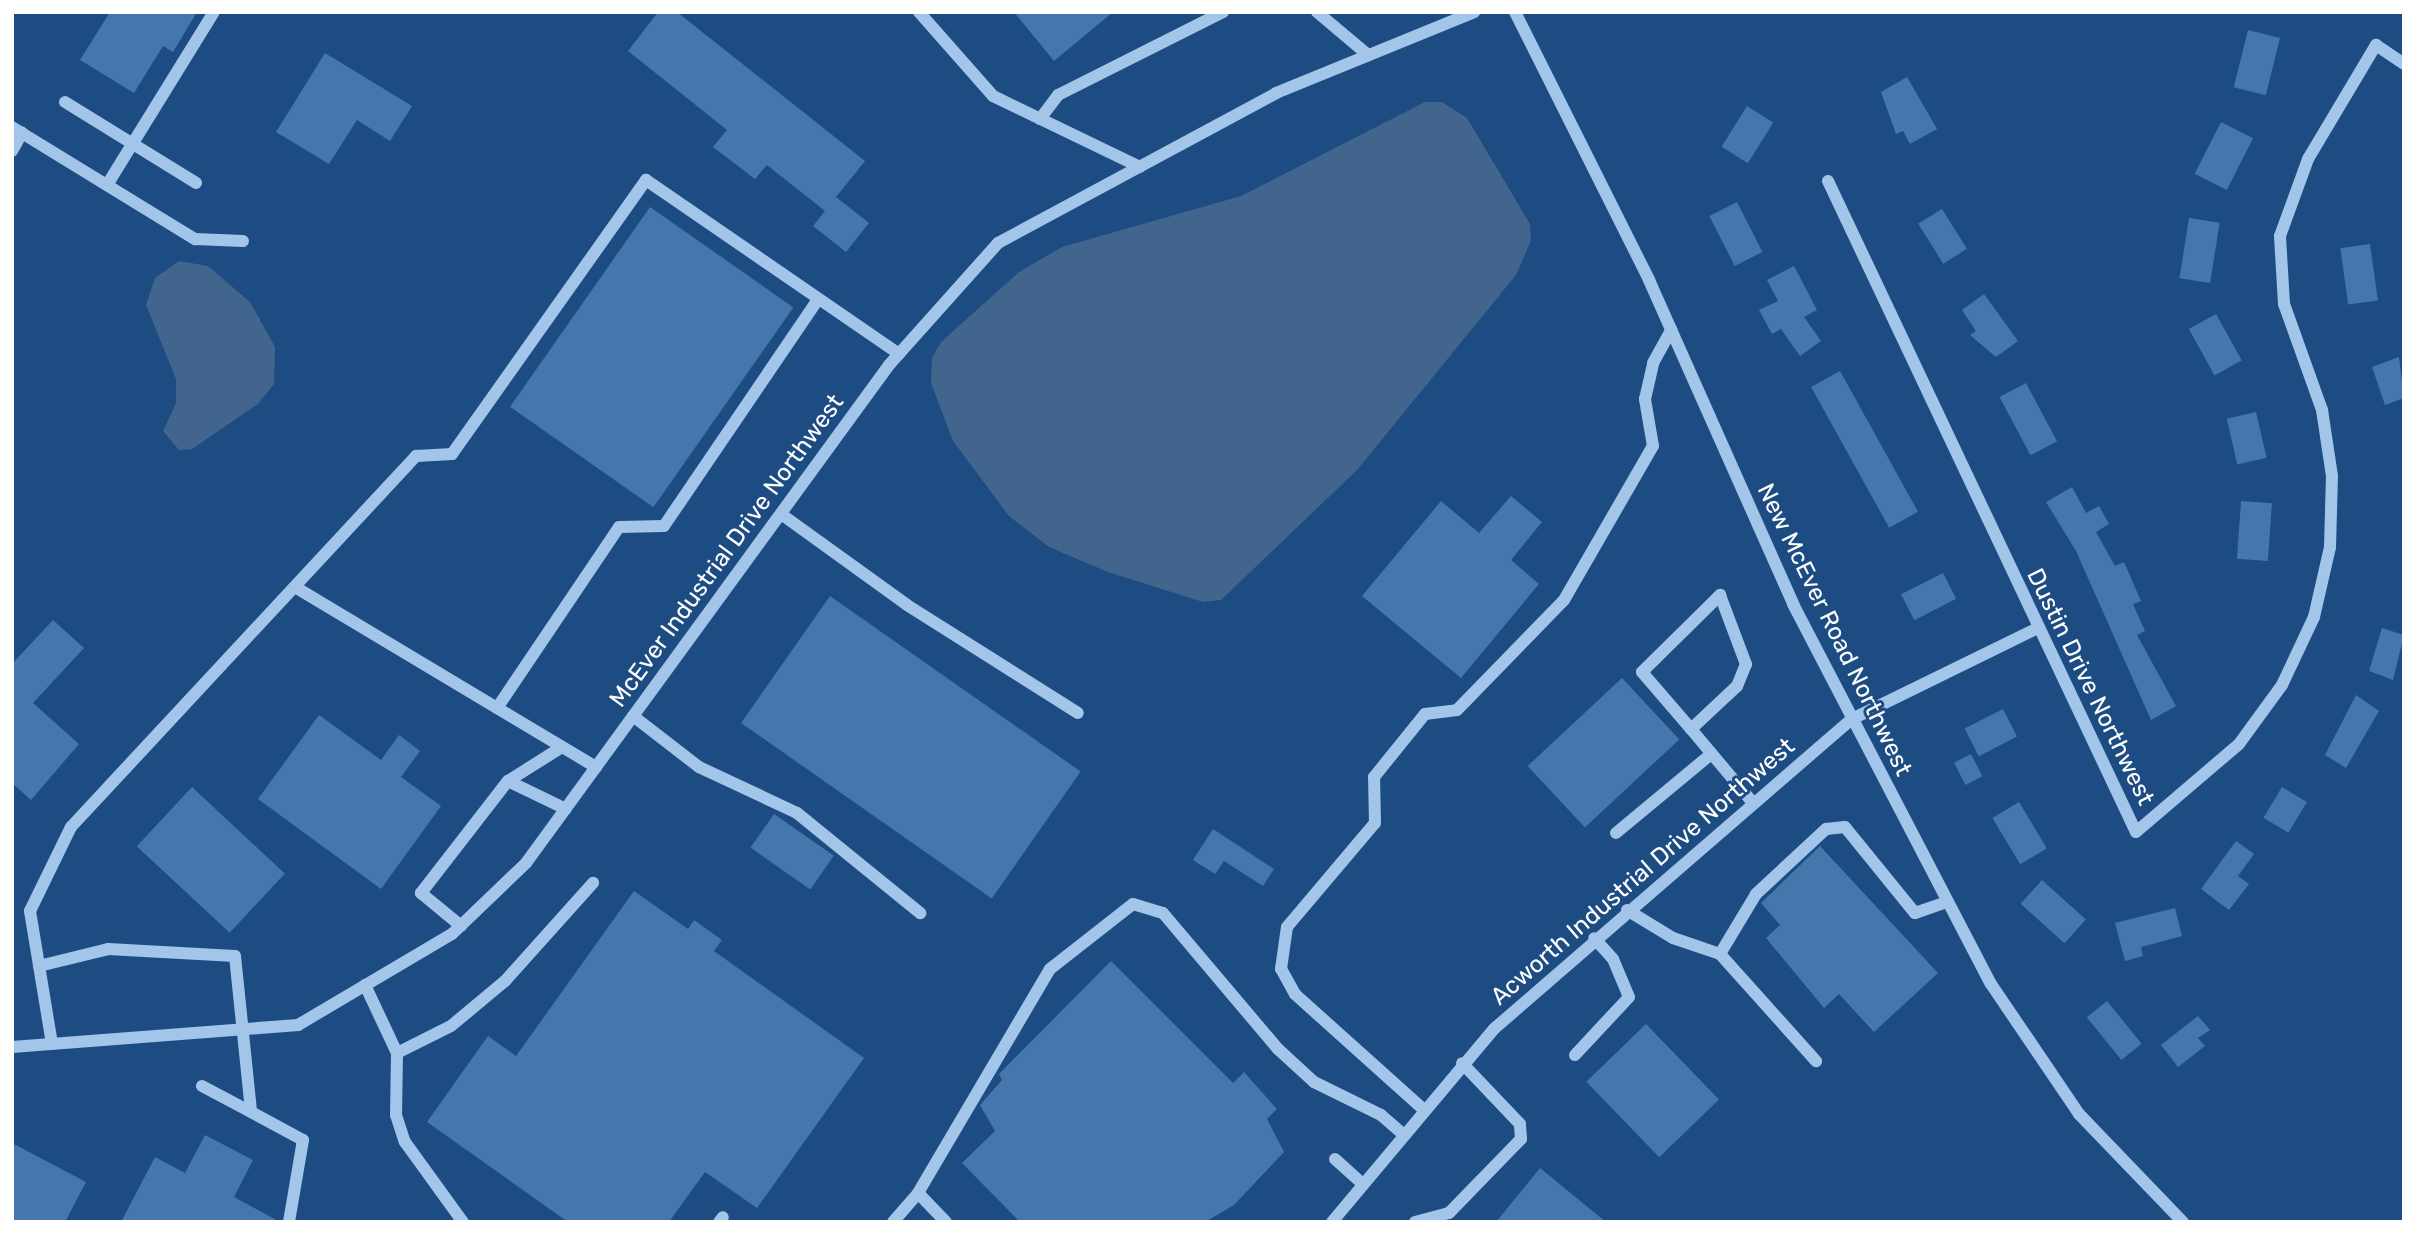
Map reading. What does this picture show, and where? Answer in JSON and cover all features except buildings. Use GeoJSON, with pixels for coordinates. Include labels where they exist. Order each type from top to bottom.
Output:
{"type":"FeatureCollection","features":[{"type":"Feature","properties":{"kind":"street"},"geometry":{"type":"LineString","coordinates":[[107,185],[214,12]]}},
{"type":"Feature","properties":{"kind":"street"},"geometry":{"type":"LineString","coordinates":[[919,12],[993,96],[1140,167]]}},
{"type":"Feature","properties":{"kind":"street"},"geometry":{"type":"LineString","coordinates":[[1040,118],[1058,95],[1223,12]]}},
{"type":"Feature","properties":{"kind":"street"},"geometry":{"type":"LineString","coordinates":[[1317,12],[1368,55]]}},
{"type":"Feature","properties":{"kind":"street","name":"McEver Industrial Drive Northwest"},"geometry":{"type":"LineString","coordinates":[[12,1047],[298,1024],[461,926],[526,863],[899,354],[998,243],[1276,93],[1474,12]]}},
{"type":"Feature","properties":{"kind":"street","name":"New McEver Road Northwest"},"geometry":{"type":"LineString","coordinates":[[1515,12],[1671,330],[1793,604],[1991,984],[2079,1114],[2183,1222]]}},
{"type":"Feature","properties":{"kind":"street","name":"Dustin Drive Northwest"},"geometry":{"type":"LineString","coordinates":[[1828,181],[2136,832],[2220,763],[2269,706],[2314,617],[2329,558],[2333,496],[2322,410],[2284,304],[2280,236],[2308,159],[2376,45],[2404,64]]}},
{"type":"Feature","properties":{"kind":"street"},"geometry":{"type":"LineString","coordinates":[[65,102],[196,183]]}},
{"type":"Feature","properties":{"kind":"street"},"geometry":{"type":"LineString","coordinates":[[12,150],[17,130],[195,239],[243,241]]}},
{"type":"Feature","properties":{"kind":"street"},"geometry":{"type":"LineString","coordinates":[[52,1044],[30,911],[71,827],[416,456],[452,454],[646,180],[899,354]]}},
{"type":"Feature","properties":{"kind":"street"},"geometry":{"type":"LineString","coordinates":[[498,708],[619,527],[664,526],[818,299]]}},
{"type":"Feature","properties":{"kind":"street"},"geometry":{"type":"LineString","coordinates":[[1423,1109],[1295,993],[1281,969],[1287,927],[1375,823],[1374,777],[1424,714],[1457,710],[1564,600],[1653,446],[1645,400],[1653,363],[1671,330]]}},
{"type":"Feature","properties":{"kind":"street"},"geometry":{"type":"LineString","coordinates":[[781,514],[907,605],[1078,713]]}},
{"type":"Feature","properties":{"kind":"street"},"geometry":{"type":"LineString","coordinates":[[295,586],[596,767]]}},
{"type":"Feature","properties":{"kind":"street"},"geometry":{"type":"LineString","coordinates":[[1691,729],[1737,686],[1746,664],[1720,595],[1642,671],[1711,754],[1754,803]]}},
{"type":"Feature","properties":{"kind":"street","name":"Acworth Industrial Drive Northwest"},"geometry":{"type":"LineString","coordinates":[[1332,1222],[1462,1063],[1594,938],[1852,719],[2038,628]]}},
{"type":"Feature","properties":{"kind":"street"},"geometry":{"type":"LineString","coordinates":[[633,716],[699,767],[797,813],[920,913]]}},
{"type":"Feature","properties":{"kind":"street"},"geometry":{"type":"LineString","coordinates":[[461,926],[421,893],[508,781],[562,747]]}},
{"type":"Feature","properties":{"kind":"street"},"geometry":{"type":"LineString","coordinates":[[1616,833],[1711,754]]}},
{"type":"Feature","properties":{"kind":"street"},"geometry":{"type":"LineString","coordinates":[[508,781],[566,809]]}},
{"type":"Feature","properties":{"kind":"street"},"geometry":{"type":"LineString","coordinates":[[1720,954],[1756,894],[1826,829],[1844,827],[1915,913],[1947,902]]}},
{"type":"Feature","properties":{"kind":"street"},"geometry":{"type":"LineString","coordinates":[[397,1053],[451,1026],[505,981],[593,883]]}},
{"type":"Feature","properties":{"kind":"street"},"geometry":{"type":"LineString","coordinates":[[892,1222],[918,1193],[1050,970],[1133,904],[1163,913],[1278,1049],[1314,1082],[1381,1115],[1403,1135]]}},
{"type":"Feature","properties":{"kind":"street"},"geometry":{"type":"LineString","coordinates":[[1627,910],[1673,938],[1720,954],[1816,1061]]}},
{"type":"Feature","properties":{"kind":"street"},"geometry":{"type":"LineString","coordinates":[[1575,1055],[1629,997],[1613,959],[1594,938]]}},
{"type":"Feature","properties":{"kind":"street"},"geometry":{"type":"LineString","coordinates":[[39,966],[108,949],[235,956],[239,1029],[251,1112]]}},
{"type":"Feature","properties":{"kind":"street"},"geometry":{"type":"LineString","coordinates":[[365,985],[397,1053],[396,1115],[405,1142],[463,1222]]}},
{"type":"Feature","properties":{"kind":"street"},"geometry":{"type":"LineString","coordinates":[[1415,1222],[1450,1213],[1521,1139],[1520,1124],[1462,1063]]}},
{"type":"Feature","properties":{"kind":"street"},"geometry":{"type":"LineString","coordinates":[[202,1086],[303,1140],[289,1222]]}},
{"type":"Feature","properties":{"kind":"street"},"geometry":{"type":"LineString","coordinates":[[1335,1159],[1362,1183]]}},
{"type":"Feature","properties":{"kind":"street"},"geometry":{"type":"LineString","coordinates":[[918,1193],[946,1222]]}},
{"type":"Feature","properties":{"kind":"water"},"geometry":{"type":"Polygon","coordinates":[[[1425,102],[1442,102],[1467,118],[1530,224],[1531,241],[1516,275],[1357,470],[1221,600],[1203,602],[1108,572],[1049,547],[1009,516],[953,441],[931,383],[932,358],[941,342],[1019,272],[1062,247],[1241,196],[1425,102]]]}},
{"type":"Feature","properties":{"kind":"water"},"geometry":{"type":"Polygon","coordinates":[[[179,261],[208,266],[250,302],[275,347],[274,384],[258,404],[192,449],[179,450],[163,431],[176,403],[176,379],[146,305],[155,278],[179,261]]]}}]}
